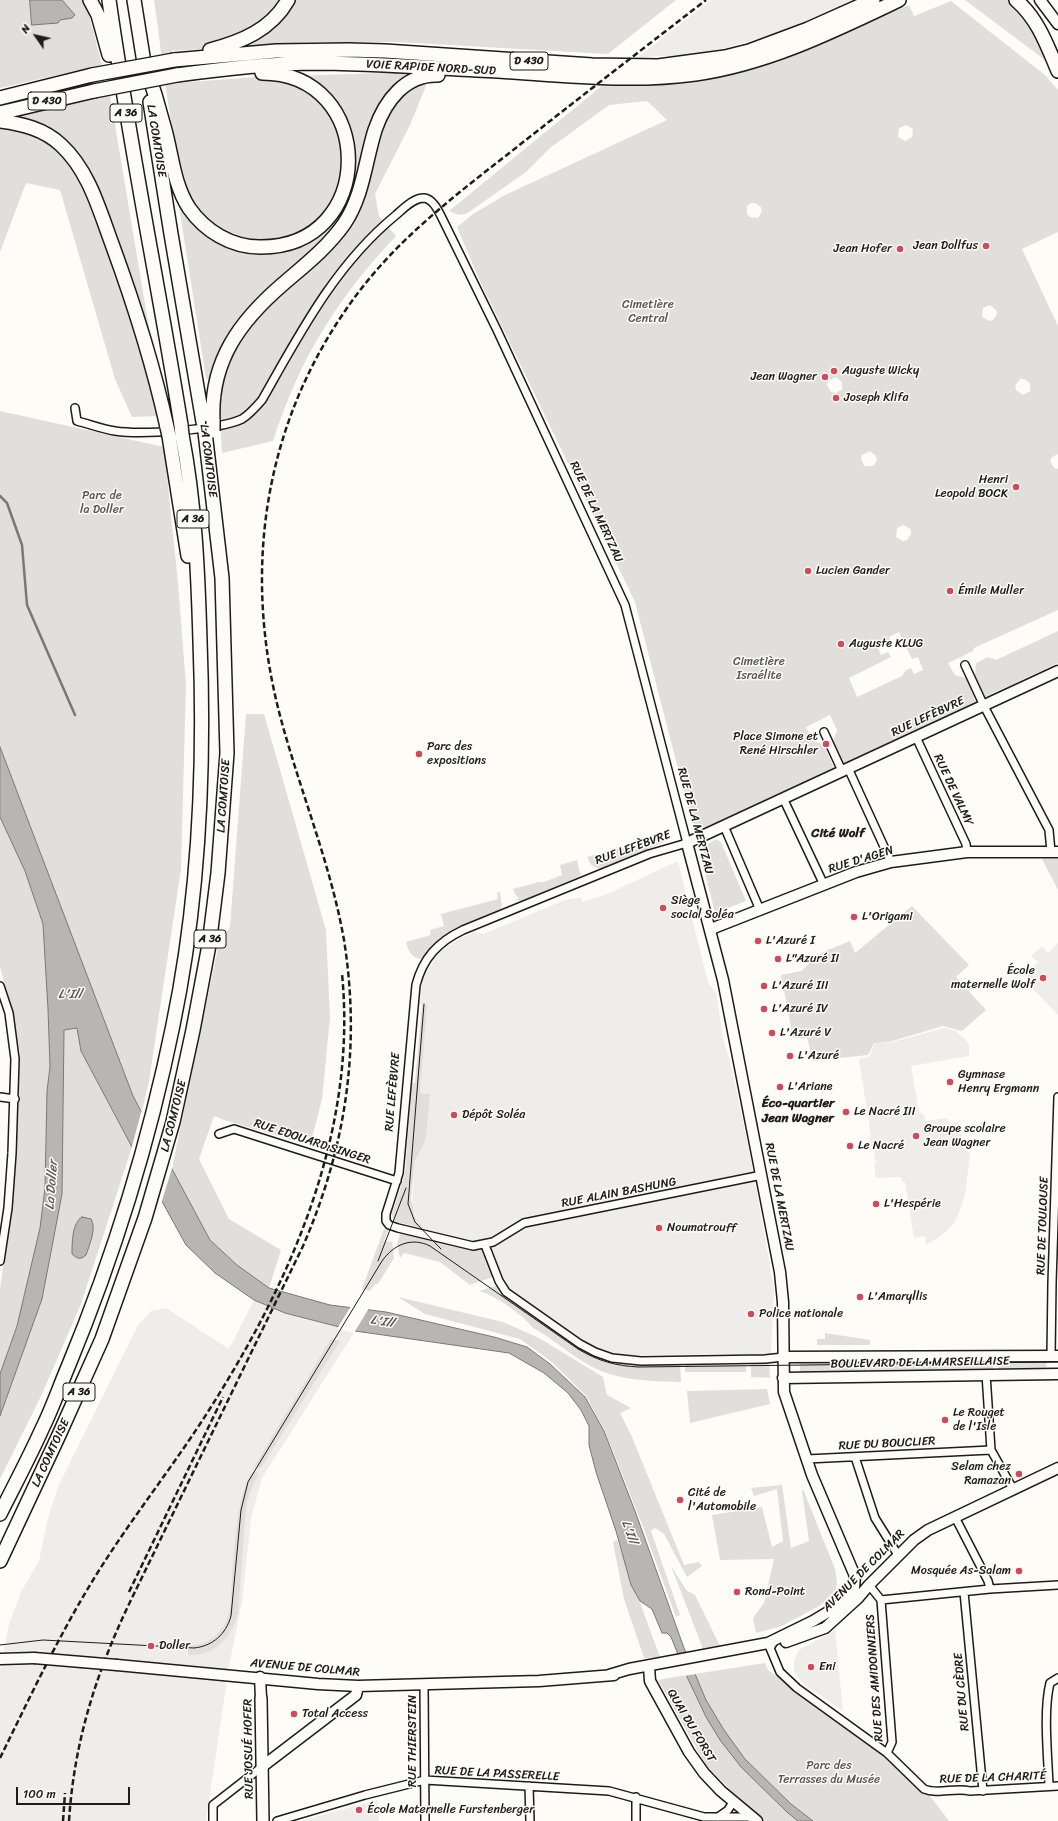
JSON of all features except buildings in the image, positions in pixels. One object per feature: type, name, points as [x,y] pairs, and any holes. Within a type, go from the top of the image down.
[{"type":"highway","points":[[90,0],[98,15],[105,36],[145,225]]},
{"type":"highway","name":"LA COMTOISE","points":[[0,1514],[43,1428],[111,1256],[132,1192],[174,1023],[195,874],[200,809],[202,676],[194,524],[182,430],[145,225],[119,71],[109,0]]},
{"type":"highway","name":"LA COMTOISE","points":[[0,1561],[60,1435],[102,1339],[145,1218],[173,1122],[194,1030],[209,945],[223,815],[227,753],[225,634],[222,578],[208,426],[171,234],[134,0]]},
{"type":"highway","points":[[139,0],[140,34]]},
{"type":"highway","points":[[174,60],[231,44],[252,35],[272,21],[288,0]]},
{"type":"highway","name":"VOIE RAPIDE NORD-SUD","points":[[0,98],[92,75],[174,60],[276,51],[392,51],[600,66],[658,66],[725,57],[749,51],[808,29],[873,0]]},
{"type":"highway","name":"VOIE RAPIDE NORD-SUD","points":[[0,113],[94,91],[176,75],[231,68],[309,63],[386,65],[622,78],[667,77],[701,73],[748,63],[776,54],[821,36],[896,2],[908,0]]},
{"type":"highway","points":[[1016,0],[1029,12],[1038,26],[1058,71]]},
{"type":"highway","points":[[144,61],[156,94],[179,188],[189,207],[202,223],[226,240],[236,244],[256,247],[279,246],[290,243],[302,239],[320,227],[339,202],[349,172],[349,148],[346,135],[339,119],[329,103],[321,95],[304,83],[276,73],[176,75]]},
{"type":"highway","points":[[208,426],[218,374],[231,341],[254,311],[322,250],[345,223],[360,190],[378,120],[391,98],[410,81],[427,75],[461,76],[504,72]]},
{"type":"highway","points":[[0,121],[20,124],[44,133],[61,145],[83,172],[94,195],[141,324],[168,432],[183,519],[190,573],[199,604]]},
{"type":"main road","points":[[1040,0],[1058,24]]},
{"type":"main road","name":"RUE LEFÈBVRE","points":[[687,843],[1058,671]]},
{"type":"main road","name":"RUE DE LA MERTZAU","points":[[687,843],[711,929],[723,980],[780,1272],[783,1302],[784,1392],[807,1459],[855,1576],[852,1591]]},
{"type":"main road","name":"RUE D'AGEN","points":[[711,929],[856,872],[891,862],[967,852],[1054,852]]},
{"type":"main road","points":[[1055,1356],[1055,1374]]},
{"type":"main road","name":"BOULEVARD DE LA MARSEILLAISE","points":[[784,1357],[1055,1356]]},
{"type":"main road","name":"BOULEVARD DE LA MARSEILLAISE","points":[[783,1378],[1055,1374]]},
{"type":"main road","name":"AVENUE DE COLMAR","points":[[0,1659],[34,1658],[116,1664],[311,1683],[358,1686],[539,1681],[608,1675],[722,1655],[772,1644],[825,1628],[858,1598],[898,1555],[914,1540],[928,1530],[1058,1468]]},
{"type":"main road","name":"RUE DE LA MERTZAU","points":[[845,1554],[869,1585]]},
{"type":"main road","points":[[855,1576],[859,1580],[869,1585]]},
{"type":"main road","points":[[852,1591],[863,1584],[869,1585]]},
{"type":"main road","name":"AVENUE DE COLMAR","points":[[772,1644],[838,1606],[852,1591]]},
{"type":"main road","name":"AVENUE DE COLMAR","points":[[652,1667],[703,1661],[722,1655]]},
{"type":"main road","name":"QUAI DU FORST","points":[[652,1667],[650,1681],[689,1752],[704,1773],[721,1791],[755,1819]]},
{"type":"main road","name":"RUE JOSUÉ HOFER","points":[[260,1677],[263,1821]]},
{"type":"main road","points":[[262,1766],[356,1695],[358,1686]]},
{"type":"street","name":"RUE DE LA MERTZAU","points":[[75,408],[77,421],[116,431],[159,432],[221,425],[242,419],[262,400],[320,300],[340,272],[363,246],[409,204],[418,199],[426,199],[432,203],[442,218],[497,330],[625,605],[687,843]]},
{"type":"street","points":[[965,665],[984,706],[1049,830],[1054,852]]},
{"type":"street","points":[[824,732],[845,770],[891,862]]},
{"type":"street","name":"RUE DE VALMY","points":[[916,737],[966,844],[967,852]]},
{"type":"street","points":[[783,798],[824,885]]},
{"type":"street","points":[[724,826],[760,910]]},
{"type":"street","name":"RUE LEFÈBVRE","points":[[485,1245],[467,1245],[398,1228],[388,1224],[385,1216],[397,1181],[416,985],[421,968],[433,950],[446,939],[463,930],[649,854],[687,843]]},
{"type":"street","points":[[0,986],[9,1013],[14,1052],[15,1100],[8,1208],[0,1261]]},
{"type":"street","points":[[0,1097],[15,1100]]},
{"type":"street","name":"RUE DE TOULOUSE","points":[[1055,1356],[1052,1283],[1058,1097]]},
{"type":"street","name":"RUE EDOUARD SINGER","points":[[220,1134],[234,1128],[397,1181]]},
{"type":"street","name":"RUE ALAIN BASHUNG","points":[[485,1245],[499,1239],[524,1223],[762,1176]]},
{"type":"street","points":[[485,1245],[499,1281],[506,1292],[580,1344],[594,1352],[612,1358],[641,1361],[769,1359],[784,1357]]},
{"type":"street","points":[[986,1374],[991,1450],[1013,1489]]},
{"type":"street","name":"RUE DU BOUCLIER","points":[[807,1459],[991,1450]]},
{"type":"street","points":[[855,1457],[875,1518],[898,1555]]},
{"type":"street","points":[[955,1517],[988,1581],[990,1589]]},
{"type":"street","name":"RUE DE LA MERTZAU","points":[[869,1585],[881,1600]]},
{"type":"street","points":[[881,1600],[990,1589],[1058,1585]]},
{"type":"street","name":"RUE DU CÈDRE","points":[[964,1592],[983,1790]]},
{"type":"street","name":"RUE DES AMIDONNIERS","points":[[881,1600],[892,1742],[887,1754]]},
{"type":"street","points":[[772,1644],[780,1672],[797,1688],[887,1754]]},
{"type":"street","points":[[1049,1786],[1047,1740],[1048,1692],[1050,1683],[1058,1678]]},
{"type":"street","name":"RUE THIERSTEIN","points":[[424,1685],[425,1821]]},
{"type":"street","name":"RUE DE LA CHARITÉ","points":[[887,1754],[928,1791],[962,1789],[970,1791],[1058,1786]]},
{"type":"street","points":[[213,1821],[212,1805],[262,1766]]},
{"type":"street","name":"RUE DE LA PASSERELLE","points":[[277,1821],[365,1795],[425,1780],[609,1791],[636,1797],[704,1819],[718,1817],[755,1819]]},
{"type":"street","points":[[529,1786],[530,1821]]},
{"type":"street","points":[[636,1797],[636,1821]]},
{"type":"street","points":[[718,1817],[728,1810],[733,1802]]},
{"type":"shaded area","points":[[711,0],[852,0],[771,35],[725,48],[680,56],[637,58]]},
{"type":"shaded area","points":[[678,861],[708,983],[716,992],[723,1039],[730,1060],[753,1170],[774,1289],[771,1354],[630,1355],[605,1352],[582,1342],[511,1292],[502,1278],[487,1244],[424,1229],[418,1221],[412,1206],[415,1161],[424,1144],[430,1094],[420,1093],[424,1004],[420,1004],[422,984],[425,975],[435,959],[442,950],[459,939],[475,932],[483,934],[565,900],[581,897],[582,902],[605,895]]},
{"type":"shaded area","name":"École maternelle Wolf","points":[[1058,943],[1058,1015],[1029,985],[1032,982],[1025,974],[1038,962],[1031,956],[1042,946],[1048,953]]},
{"type":"shaded area","name":"Groupe scolaire Jean Wagner","points":[[944,1028],[955,1031],[964,1038],[969,1045],[969,1056],[911,1066],[919,1112],[924,1115],[926,1121],[946,1118],[950,1123],[959,1122],[965,1150],[970,1153],[965,1195],[959,1213],[953,1225],[941,1236],[926,1245],[925,1236],[914,1238],[905,1182],[902,1182],[901,1177],[876,1178],[874,1150],[872,1150],[869,1137],[871,1136],[859,1059],[869,1057],[875,1043],[889,1043]]},
{"type":"shaded area","points":[[254,1300],[285,1313],[355,1331],[262,1478],[251,1518],[242,1602],[229,1666],[206,1821],[0,1821],[0,1670],[9,1624],[22,1590],[39,1561],[48,1518],[58,1487],[138,1325],[151,1311],[166,1308],[229,1349]]},
{"type":"shaded area","points":[[835,1630],[843,1711],[801,1682],[794,1672],[794,1660],[799,1650]]},
{"type":"shaded area","name":"École Maternelle Furstenberger","points":[[378,1800],[379,1821],[300,1821]]},
{"type":"green space","points":[[0,0],[99,0],[87,7],[102,65],[0,88]]},
{"type":"green space","points":[[154,0],[676,0],[608,54],[396,42],[312,42],[172,51],[178,83],[255,77],[417,72],[426,86],[410,125],[375,194],[379,216],[396,236],[355,283],[322,331],[295,383],[273,441],[222,453],[220,387],[206,378],[178,200],[191,197],[183,173],[172,124]]},
{"type":"green space","points":[[965,0],[1008,0],[1021,9],[1048,59],[1045,60]]},
{"type":"green space","name":"Cimetière Central","points":[[951,1],[1045,75],[1058,90],[1058,232],[1022,249],[1058,326],[1058,454],[1052,457],[1050,461],[1054,468],[1058,469],[1058,610],[974,648],[973,651],[948,663],[955,675],[966,678],[976,702],[843,764],[833,742],[837,730],[830,715],[806,727],[813,741],[824,745],[834,768],[704,828],[692,823],[635,602],[479,279],[457,227],[473,214],[505,195],[667,120],[647,101],[609,105],[550,148],[526,172],[469,212],[459,214],[449,211],[603,85],[637,84],[817,44],[909,5],[914,16]],"holes":[[[906,125],[913,129],[912,137],[905,141],[898,137],[899,128]],[[751,203],[755,203],[761,207],[762,211],[758,218],[750,217],[747,214],[747,206]],[[990,305],[996,310],[997,314],[993,320],[989,321],[982,317],[983,308]],[[836,377],[842,382],[842,390],[835,393],[831,392],[827,385],[828,381]],[[1020,379],[1024,379],[1030,383],[1030,391],[1023,395],[1016,390],[1015,386]],[[870,451],[876,456],[877,460],[873,466],[864,466],[861,459],[862,455]],[[904,525],[911,530],[911,534],[907,540],[903,541],[896,537],[897,528]],[[899,632],[912,659],[918,657],[923,670],[914,674],[911,668],[906,670],[902,676],[857,697],[849,678],[891,657],[888,652],[881,655],[877,646],[890,640],[889,637]]]},
{"type":"green space","points":[[110,95],[153,352],[159,416],[132,417],[115,379],[60,190],[26,183],[0,252],[0,128],[17,129],[16,118],[44,109]]},
{"type":"green space","name":"Parc de la Doller","points":[[0,411],[164,447],[178,583],[186,685],[181,869],[149,1081],[142,1111],[133,1096],[0,747]]},
{"type":"green space","points":[[1058,631],[1058,663],[985,697],[975,675],[976,663],[988,657],[996,660]]},
{"type":"green space","points":[[246,714],[264,714],[326,930],[330,1018],[322,1099],[311,1142],[292,1140],[214,1116],[199,1159],[229,1219],[281,1250],[269,1288],[237,1265],[210,1240],[172,1168],[219,943],[230,927]]},
{"type":"green space","points":[[0,817],[25,871],[43,924],[50,1067],[47,1091],[45,1188],[40,1228],[17,1326],[0,1374],[0,1290],[10,1210],[20,1052],[0,966]]},
{"type":"green space","points":[[665,838],[667,841],[600,869],[591,865],[587,857],[649,840],[650,845]]},
{"type":"green space","points":[[715,839],[721,842],[746,901],[715,913],[702,861],[705,847]]},
{"type":"green space","points":[[1042,859],[1058,859],[1058,890]]},
{"type":"green space","points":[[577,860],[580,873],[582,873],[578,877],[521,901],[515,900],[519,898],[513,889],[544,882],[562,875],[560,865]]},
{"type":"green space","points":[[500,892],[502,906],[503,905],[499,910],[446,935],[431,947],[422,959],[416,958],[411,954],[406,942],[431,935],[430,930],[444,926],[441,914],[498,899],[497,893]]},
{"type":"green space","points":[[912,906],[969,965],[956,977],[986,1010],[962,1031],[943,1026],[889,1042],[874,1043],[868,1055],[813,1061],[807,1038],[793,1038],[781,975],[801,971],[821,953],[850,941],[855,953]]},
{"type":"green space","points":[[422,1004],[427,1005],[420,1093],[430,1094],[426,1137],[415,1161],[411,1199],[415,1217],[424,1229],[394,1221],[392,1214],[405,1173],[412,1083],[415,1083]]},
{"type":"green space","points":[[77,1028],[81,1051],[132,1147],[81,1304],[42,1394],[0,1479],[0,1416],[42,1299],[62,1194],[64,1030]],"holes":[[[93,1221],[72,1249],[76,1222]]]},
{"type":"green space","points":[[384,1229],[388,1230],[384,1241],[392,1242],[394,1258],[378,1284],[375,1284],[370,1291],[362,1289]]},
{"type":"green space","points":[[400,1233],[466,1249],[479,1248],[484,1253],[493,1277],[470,1285],[440,1262],[404,1253],[400,1258],[397,1244]]},
{"type":"green space","points":[[495,1286],[498,1287],[505,1295],[589,1353],[680,1362],[681,1382],[632,1379],[598,1370],[580,1360],[547,1336],[533,1328],[523,1317],[508,1306],[486,1293],[479,1291]]},
{"type":"green space","points":[[398,1297],[503,1322],[539,1338],[603,1377],[607,1395],[631,1408],[620,1413],[632,1437],[684,1565],[699,1562],[702,1566],[687,1577],[664,1534],[655,1528],[651,1531],[680,1615],[676,1617],[642,1524],[605,1431],[586,1396],[552,1362],[520,1339],[425,1314]]},
{"type":"green space","points":[[825,1333],[870,1340],[870,1345],[817,1345],[817,1339],[825,1339]]},
{"type":"green space","points":[[331,1339],[340,1341],[261,1468],[254,1467]]},
{"type":"green space","points":[[993,1359],[993,1372],[800,1374],[800,1361]]},
{"type":"green space","points":[[998,1359],[1047,1359],[1046,1370],[998,1372]]},
{"type":"green space","points":[[751,1361],[769,1361],[770,1378],[751,1377]]},
{"type":"green space","points":[[685,1365],[746,1365],[746,1372],[685,1372]]},
{"type":"green space","points":[[767,1389],[770,1404],[690,1423],[687,1391]]},
{"type":"green space","points":[[251,1472],[259,1473],[249,1494],[246,1507],[238,1614],[235,1623],[226,1638],[214,1649],[198,1655],[188,1655],[188,1646],[204,1643],[213,1638],[221,1631],[227,1621],[231,1602],[234,1550],[239,1510]]},
{"type":"green space","points":[[782,1485],[791,1548],[809,1541],[802,1491],[803,1489],[835,1569],[837,1581],[836,1589],[821,1605],[782,1626],[756,1633],[753,1618],[764,1603],[774,1559],[720,1560],[712,1515],[762,1507],[772,1547],[783,1541],[777,1489],[754,1496],[751,1488]]},
{"type":"green space","points":[[617,1540],[660,1657],[644,1658],[624,1599],[613,1542]]},
{"type":"green space","points":[[671,1566],[687,1591],[695,1595],[720,1646],[703,1649]]},
{"type":"green space","name":"Parc des Terrasses du Musée","points":[[765,1663],[768,1670],[882,1753],[925,1795],[930,1796],[949,1821],[813,1821],[791,1804],[745,1759],[724,1730],[706,1700],[695,1674]]},
{"type":"green space","points":[[686,1675],[706,1717],[788,1813],[798,1821],[765,1821],[752,1812],[706,1765],[658,1680]]},
{"type":"water","points":[[30,0],[62,0],[75,15],[72,18],[60,20],[58,23],[32,25]]},
{"type":"water","name":"L'Ill","points":[[0,747],[133,1096],[210,1240],[237,1265],[269,1288],[330,1305],[386,1312],[494,1337],[527,1347],[550,1364],[585,1397],[604,1431],[635,1511],[684,1648],[706,1700],[724,1730],[745,1759],[791,1804],[813,1821],[798,1821],[788,1813],[741,1767],[720,1740],[706,1717],[688,1679],[671,1637],[667,1633],[662,1633],[652,1609],[640,1601],[631,1585],[616,1531],[596,1472],[589,1445],[589,1426],[581,1410],[568,1393],[544,1373],[509,1353],[355,1331],[285,1313],[254,1300],[215,1273],[186,1245],[81,1051],[77,1028],[64,1030],[62,1194],[42,1299],[0,1416],[0,1374],[17,1326],[40,1228],[45,1188],[47,1091],[50,1067],[43,924],[25,871],[0,817]]},
{"type":"water","points":[[82,1217],[91,1219],[93,1223],[93,1232],[86,1255],[79,1258],[72,1254],[73,1239],[76,1223]]},
{"type":"pier","points":[[142,1109],[173,1165],[161,1204],[131,1150]]},
{"type":"pier","points":[[351,1306],[369,1308],[354,1333],[337,1329]]},
{"type":"pier","points":[[688,1652],[697,1674],[684,1676],[676,1654]]},
{"type":"waterway","points":[[0,496],[7,503],[22,545],[27,605],[75,715]]},
{"type":"tram line","points":[[424,1004],[408,1204],[415,1222],[441,1249]]},
{"type":"tram line","points":[[378,1261],[406,1188]]},
{"type":"tram line","points":[[0,1645],[43,1640],[194,1648],[207,1645],[218,1638],[226,1628],[231,1616],[241,1510],[248,1482],[382,1261],[392,1250],[398,1246],[410,1242],[423,1243],[430,1246],[578,1349],[600,1360],[623,1365],[639,1367],[1058,1362]]},
{"type":"railway","points":[[69,1821],[76,1763],[82,1736],[97,1682],[107,1655],[130,1602],[303,1246],[318,1209],[330,1171],[346,1096],[350,1058],[351,1019],[349,980],[344,940],[332,885],[282,723],[269,666],[263,609],[263,552],[269,497],[282,442],[301,389],[328,338],[361,289],[397,248],[458,194],[706,0]]},
{"type":"railway","points":[[0,1758],[84,1594],[123,1534],[200,1424],[232,1373],[261,1320],[287,1266],[310,1210],[327,1153],[339,1094],[344,1034],[342,974]]},
{"type":"railway","points":[[129,1592],[223,1397]]},
{"type":"railway","points":[[63,1821],[65,1793]]},
{"type":"place","name":"Jean Dollfus","points":[[986,246]]},
{"type":"place","name":"Jean Hofer","points":[[900,249]]},
{"type":"place","name":"Auguste Wicky","points":[[834,371]]},
{"type":"place","name":"Jean Wagner","points":[[825,377]]},
{"type":"place","name":"Joseph Klifa","points":[[836,398]]},
{"type":"place","name":"Henri Leopold BOCK","points":[[1016,487]]},
{"type":"place","name":"Lucien Gander","points":[[808,571]]},
{"type":"place","name":"Émile Muller","points":[[950,591]]},
{"type":"place","name":"Auguste KLUG","points":[[841,644]]},
{"type":"place","name":"Place Simone et René Hirschler","points":[[826,744]]},
{"type":"place","name":"Parc des expositions","points":[[419,754]]},
{"type":"place","name":"Siège social Soléa","points":[[663,908]]},
{"type":"place","name":"L'Origami","points":[[854,917]]},
{"type":"place","name":"L'Azuré I","points":[[758,941]]},
{"type":"place","name":"L\"Azuré II","points":[[778,959]]},
{"type":"place","name":"École maternelle Wolf","points":[[1043,978]]},
{"type":"place","name":"L'Azuré III","points":[[764,986]]},
{"type":"place","name":"L'Azuré IV","points":[[764,1009]]},
{"type":"place","name":"L'Azuré V","points":[[772,1033]]},
{"type":"place","name":"L'Azuré","points":[[790,1056]]},
{"type":"place","name":"Gymnase Henry Ergmann","points":[[950,1082]]},
{"type":"place","name":"L'Ariane","points":[[780,1087]]},
{"type":"place","name":"Le Nacré III","points":[[846,1112]]},
{"type":"place","name":"Dépôt Soléa","points":[[454,1115]]},
{"type":"place","name":"Groupe scolaire Jean Wagner","points":[[916,1136]]},
{"type":"place","name":"Le Nacré","points":[[850,1146]]},
{"type":"place","name":"L'Hespérie","points":[[876,1204]]},
{"type":"place","name":"Noumatrouff","points":[[659,1228]]},
{"type":"place","name":"L'Amaryllis","points":[[860,1297]]},
{"type":"place","name":"Police nationale","points":[[751,1314]]},
{"type":"place","name":"Le Rouget de l'Isle","points":[[945,1420]]},
{"type":"place","name":"Selam chez Ramazan","points":[[1019,1474]]},
{"type":"place","name":"Cité de l'Automobile","points":[[680,1500]]},
{"type":"place","name":"Mosquée As-Salam","points":[[1019,1571]]},
{"type":"place","name":"Rond-Point","points":[[737,1592]]},
{"type":"place","name":"Doller","points":[[151,1646]]},
{"type":"place","name":"Eni","points":[[811,1667]]},
{"type":"place","name":"Total Access","points":[[294,1714]]},
{"type":"place","name":"École Maternelle Furstenberger","points":[[359,1810]]},
{"type":"district","name":"Cité Wolf","points":[[838,834]]},
{"type":"district","name":"Éco-quartier Jean Wagner","points":[[798,1112]]},
{"type":"park label","name":"Cimetière Israélite","points":[[759,669]]},
{"type":"water label","name":"La Doller","points":[[52,1185]]}]
